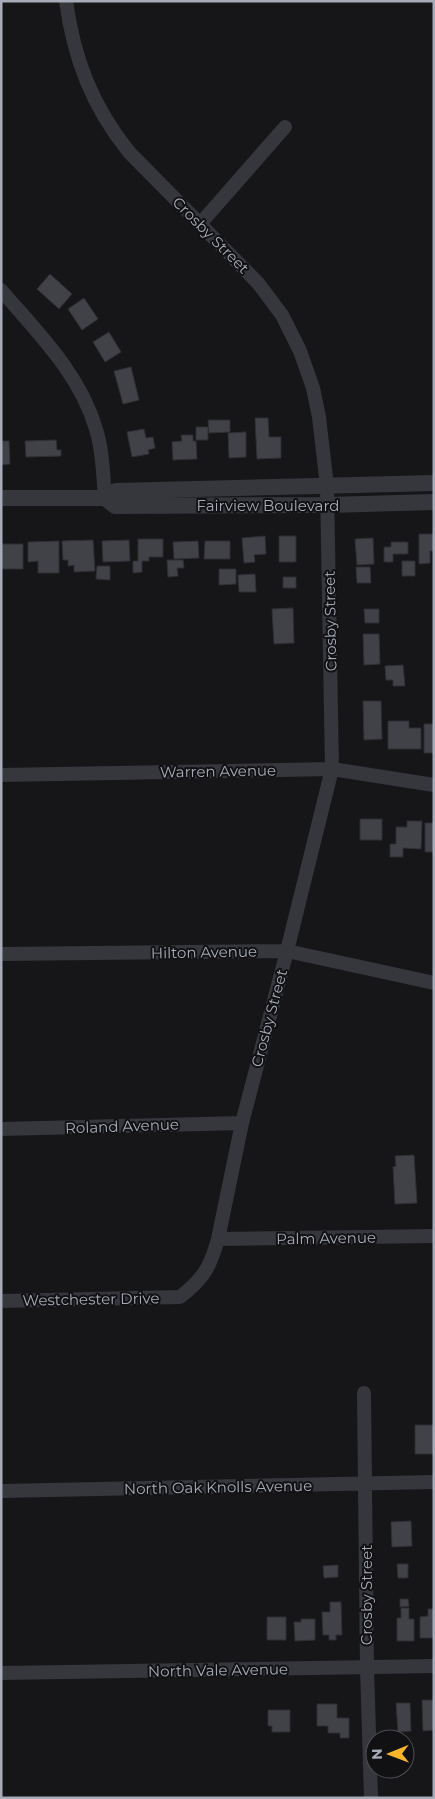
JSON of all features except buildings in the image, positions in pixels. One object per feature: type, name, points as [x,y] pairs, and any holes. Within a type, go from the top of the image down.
[{"type":"street","name":"Crosby Street","points":[[66,1],[68,21],[78,59],[91,93],[113,132],[129,152],[258,283],[282,315],[300,351],[313,388],[319,416],[327,486],[332,769],[242,1123],[213,1258],[198,1283],[180,1297]]},
{"type":"street","points":[[200,224],[284,127]]},
{"type":"street","points":[[1,290],[68,370],[80,391],[97,432],[105,498]]},
{"type":"street","name":"Fairview Boulevard","points":[[1,498],[105,498],[116,491],[434,483]]},
{"type":"street","name":"Fairview Boulevard","points":[[105,498],[115,506],[328,505],[434,502]]},
{"type":"street","name":"Warren Avenue","points":[[1,775],[332,769],[434,785]]},
{"type":"street","name":"Hilton Avenue","points":[[1,954],[287,951],[434,983]]},
{"type":"street","name":"Roland Avenue","points":[[1,1129],[242,1123]]},
{"type":"street","name":"Palm Avenue","points":[[218,1239],[434,1236]]},
{"type":"street","name":"Westchester Drive","points":[[1,1301],[180,1297]]},
{"type":"street","name":"Crosby Street","points":[[364,1393],[367,1668],[371,1798]]},
{"type":"street","name":"North Oak Knolls Avenue","points":[[1,1491],[434,1482]]},
{"type":"street","name":"North Vale Avenue","points":[[1,1673],[434,1666]]}]
